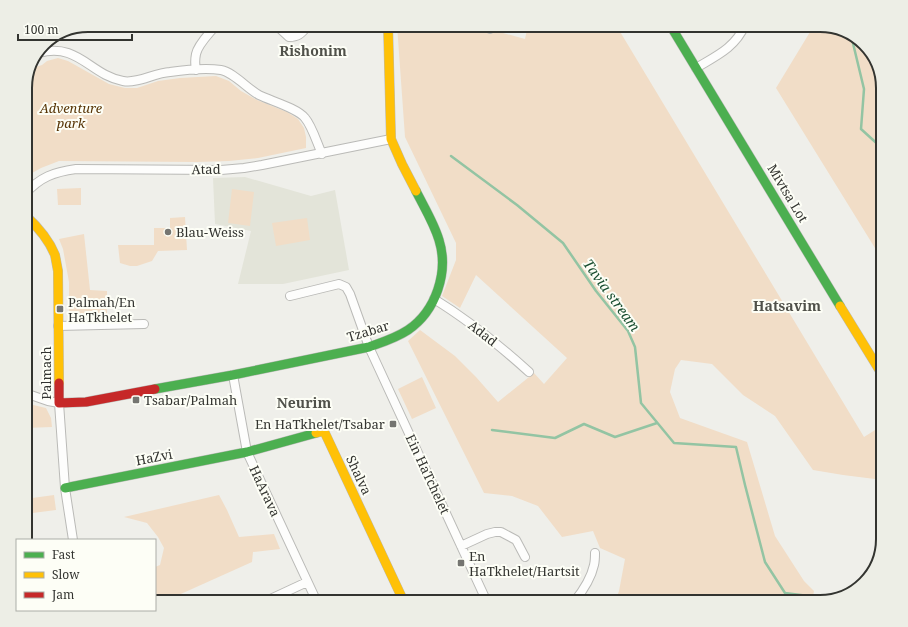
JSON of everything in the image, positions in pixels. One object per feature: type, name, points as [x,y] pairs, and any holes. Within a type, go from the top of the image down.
[{"type":"street","points":[[196,70],[196,53],[211,32]]},
{"type":"street","points":[[284,32],[289,37],[300,35],[303,32]]},
{"type":"street","name":"Tzabar","points":[[59,403],[86,402],[233,375],[369,347],[387,341],[415,326],[434,299],[439,287],[443,260],[437,233],[396,152],[391,139],[388,32]]},
{"type":"street","name":"Mivtsa Lot","points":[[674,32],[876,364]]},
{"type":"street","points":[[696,68],[724,51],[734,43],[742,32]]},
{"type":"street","points":[[47,50],[58,50],[79,57],[107,76],[124,82],[134,82],[156,74],[168,72],[212,69],[223,70],[259,95],[300,113],[308,123],[322,154]]},
{"type":"street","name":"Atad","points":[[32,188],[39,181],[61,171],[76,169],[221,170],[244,168],[322,154],[391,139]]},
{"type":"street","name":"Palmach","points":[[32,221],[51,247],[55,256],[58,271],[59,403],[65,488],[73,539]]},
{"type":"street","name":"Ein HaTchelet","points":[[290,296],[339,284],[346,287],[350,294],[369,347],[484,595]]},
{"type":"street","name":"Adad","points":[[434,299],[474,325],[529,372]]},
{"type":"street","points":[[58,326],[144,324]]},
{"type":"street","name":"HaArava","points":[[233,375],[247,452],[313,595]]},
{"type":"street","points":[[32,395],[59,403]]},
{"type":"street","name":"Shalva","points":[[247,452],[324,431],[401,595]]},
{"type":"street","name":"HaZvi","points":[[65,488],[247,452]]},
{"type":"street","points":[[461,546],[487,534],[501,532],[516,540],[525,557]]},
{"type":"street","points":[[579,595],[584,588],[594,566],[595,552]]},
{"type":"street","points":[[279,595],[307,582]]},
{"type":"shaded area","points":[[245,177],[311,196],[335,190],[349,270],[283,284],[238,284],[251,231],[215,224],[213,178]]},
{"type":"green space","points":[[398,32],[500,32],[525,39],[526,32],[620,32],[864,437],[876,429],[876,479],[813,470],[775,416],[743,395],[712,364],[681,360],[675,369],[670,392],[680,418],[747,442],[775,536],[804,581],[814,591],[813,595],[618,595],[625,559],[600,548],[593,531],[562,537],[538,506],[512,496],[484,493],[408,341],[420,330],[455,356],[498,402],[534,373],[544,384],[567,358],[476,275],[460,308],[442,296],[456,260],[456,243],[405,137]]},
{"type":"green space","points":[[810,32],[827,32],[845,38],[857,46],[867,57],[876,81],[876,250],[776,88]]},
{"type":"green space","name":"Adventure park","points":[[58,58],[68,61],[109,84],[125,88],[137,88],[158,81],[180,78],[216,76],[229,81],[241,91],[257,100],[287,112],[298,119],[304,128],[306,148],[258,158],[229,161],[59,161],[32,173],[32,85],[37,67],[47,61]]},
{"type":"green space","points":[[81,188],[81,205],[58,205],[57,189]]},
{"type":"green space","points":[[232,189],[254,192],[250,226],[228,223]]},
{"type":"green space","points":[[185,217],[187,250],[158,251],[152,261],[137,266],[130,266],[120,263],[118,245],[154,245],[154,228],[170,228],[170,218]]},
{"type":"green space","points":[[307,218],[310,240],[276,246],[272,223]]},
{"type":"green space","points":[[84,234],[90,290],[107,291],[107,316],[69,317],[69,282],[63,249],[59,239]]},
{"type":"green space","points":[[422,377],[436,408],[412,419],[398,389]]},
{"type":"green space","points":[[32,405],[46,408],[51,418],[52,427],[32,428]]},
{"type":"green space","points":[[54,495],[56,510],[32,513],[32,498]]},
{"type":"green space","points":[[219,495],[239,537],[274,534],[280,549],[253,552],[252,562],[179,595],[156,595],[156,567],[160,565],[164,548],[158,537],[147,523],[124,517]]},
{"type":"waterway","points":[[853,43],[864,89],[861,129],[876,143]]},
{"type":"waterway","name":"Tavia stream","points":[[451,156],[517,205],[563,243],[596,291],[628,331],[635,347],[641,403],[674,443],[736,447],[765,562],[785,593],[801,595]]},
{"type":"waterway","points":[[492,430],[555,438],[584,424],[615,437],[657,423]]},
{"type":"traffic: fast","points":[[674,32],[840,306]]},
{"type":"traffic: fast","points":[[155,389],[233,375],[369,347],[394,338],[408,330],[418,322],[433,302],[441,278],[442,265],[442,252],[437,234],[432,221],[416,191]]},
{"type":"traffic: fast","points":[[65,488],[247,452],[316,433]]},
{"type":"traffic: slow","points":[[388,32],[391,139],[416,191]]},
{"type":"traffic: slow","points":[[32,222],[49,244],[55,255],[58,271],[59,383]]},
{"type":"traffic: slow","points":[[840,306],[876,365]]},
{"type":"traffic: slow","points":[[316,433],[324,431],[401,595]]},
{"type":"traffic: jam","points":[[59,383],[59,403],[86,402],[155,389]]},
{"type":"place","name":"Blau-Weiss","points":[[168,232]]},
{"type":"place","name":"Palmah/En HaTkhelet","points":[[60,309]]},
{"type":"place","name":"Tsabar/Palmah","points":[[136,400]]},
{"type":"place","name":"En HaTkhelet/Tsabar","points":[[393,424]]},
{"type":"place","name":"En HaTkhelet/Hartsit","points":[[461,563]]},
{"type":"district","name":"Rishonim","points":[[313,50]]},
{"type":"district","name":"Hatsavim","points":[[787,305]]},
{"type":"district","name":"Neurim","points":[[304,402]]}]
